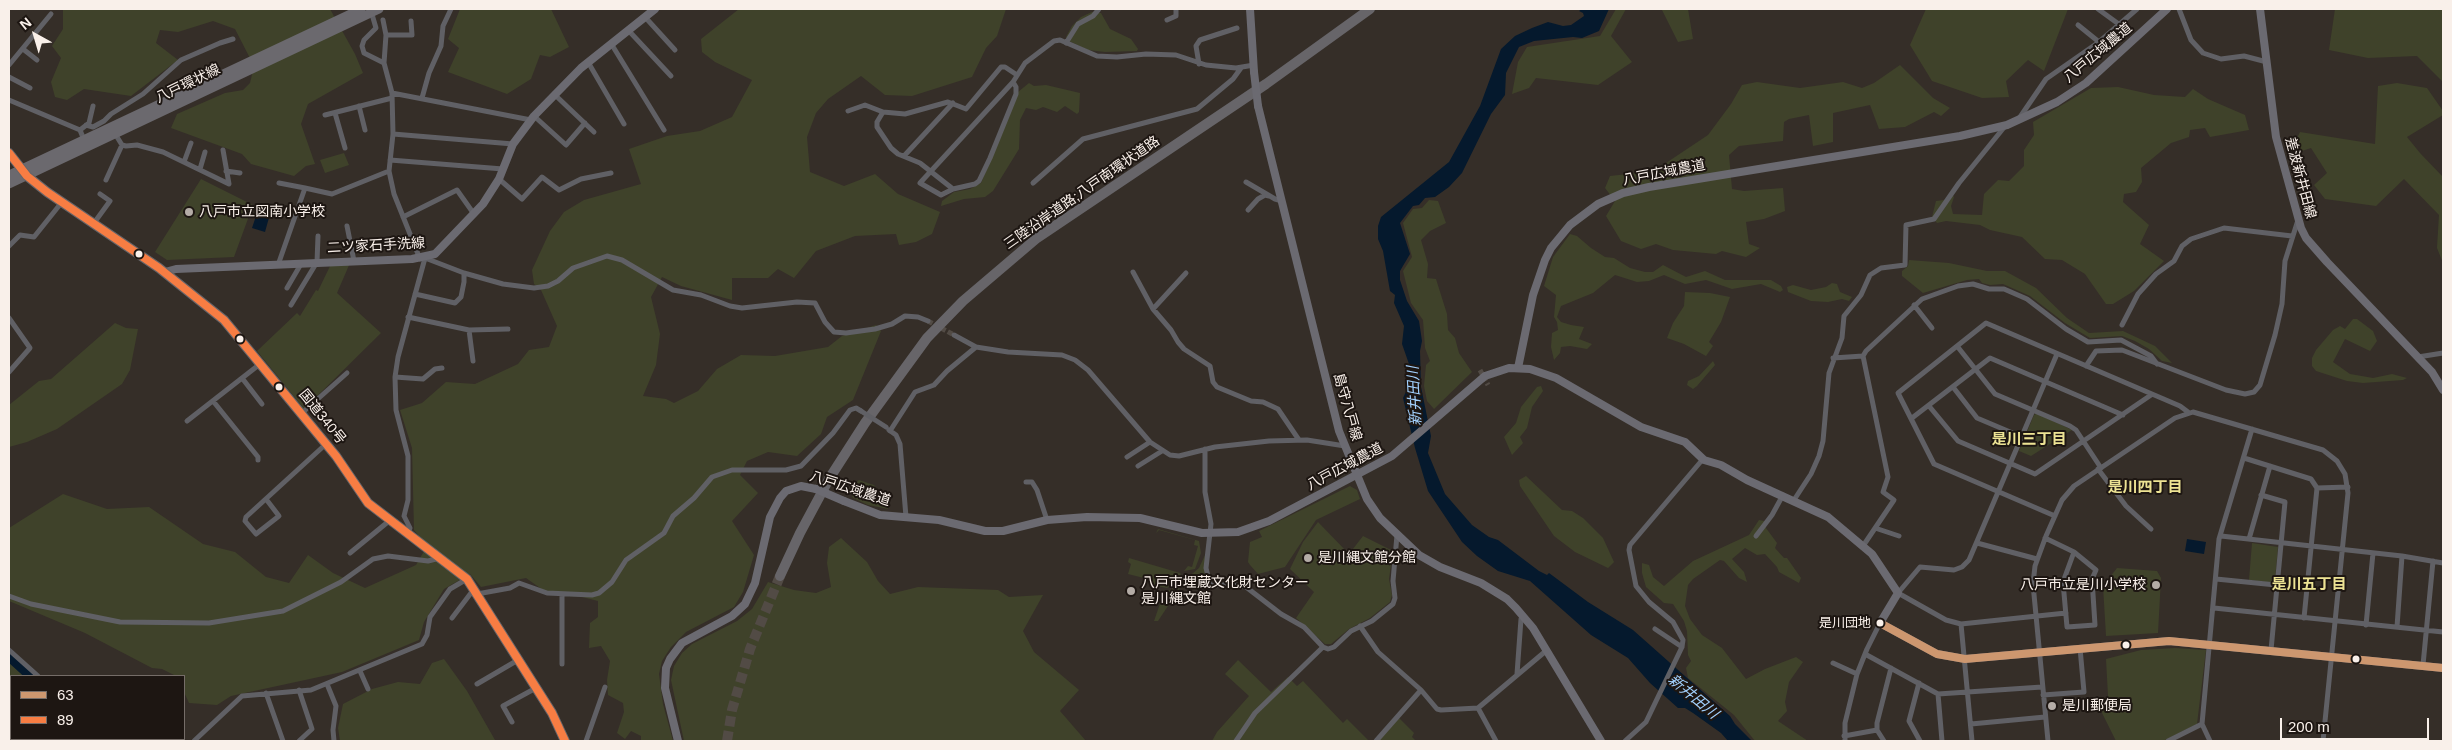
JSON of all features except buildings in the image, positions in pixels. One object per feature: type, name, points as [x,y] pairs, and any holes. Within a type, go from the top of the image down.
[{"type":"highway","name":"三陸沿岸道路;八戸南環状道路","points":[[780,576],[800,533],[829,479],[865,422],[927,338],[952,312],[1037,238],[1266,84],[1370,9]]},
{"type":"highway","name":"国道340号","points":[[9,153],[25,173],[62,202],[165,272],[217,313],[326,444],[368,503],[467,579],[552,713],[565,741]]},
{"type":"main road","name":"八戸環状線","points":[[353,16],[361,9]]},
{"type":"main road","name":"八戸環状線","points":[[9,175],[25,173],[353,16],[373,10]]},
{"type":"main road","name":"八戸環状線","points":[[9,184],[84,140],[113,131]]},
{"type":"street","points":[[422,98],[429,73],[441,46],[443,26],[451,9]]},
{"type":"street","name":"二ツ家石手洗線","points":[[165,272],[176,269],[278,266],[317,262],[422,258],[435,254],[474,214],[499,179],[513,144],[532,118],[588,62],[612,45],[655,9]]},
{"type":"street","points":[[1066,43],[1078,24],[1094,16],[1099,9]]},
{"type":"street","points":[[1167,20],[1176,16],[1176,9]]},
{"type":"street","name":"島守八戸線","points":[[1250,9],[1258,106],[1339,431],[1372,508],[1397,535],[1430,562],[1495,591],[1524,616],[1547,650],[1601,741]]},
{"type":"street","points":[[2098,9],[2120,25]]},
{"type":"street","points":[[2018,120],[2046,79],[2099,42],[2136,9]]},
{"type":"street","name":"八戸広域農道","points":[[678,741],[664,688],[666,668],[682,643],[732,616],[745,604],[755,583],[770,516],[786,491],[801,486],[816,489],[880,514],[939,520],[985,532],[1003,531],[1047,520],[1087,517],[1140,518],[1190,531],[1211,533],[1230,533],[1258,526],[1358,475],[1402,448],[1485,376],[1502,370],[1518,368],[1533,295],[1545,260],[1551,248],[1570,225],[1598,204],[1623,193],[1649,187],[1951,138],[2018,120],[2057,102],[2086,83],[2167,9]]},
{"type":"street","points":[[2179,9],[2191,40],[2203,54],[2221,59],[2244,56],[2267,62]]},
{"type":"street","points":[[373,10],[376,28],[364,40],[362,46],[368,56],[384,63]]},
{"type":"street","name":"差波新井田線","points":[[2262,10],[2276,137],[2298,220],[2306,238],[2418,357],[2443,390]]},
{"type":"street","points":[[9,65],[52,14]]},
{"type":"street","points":[[645,17],[675,50]]},
{"type":"street","points":[[383,20],[386,35],[384,63],[392,96],[393,134],[389,171],[394,194],[422,258],[396,377],[396,410],[408,456],[408,500],[404,516],[410,528],[408,533]]},
{"type":"street","points":[[386,35],[412,34],[411,20]]},
{"type":"street","points":[[2078,25],[2099,42]]},
{"type":"street","points":[[1199,64],[1196,46],[1200,40],[1237,28]]},
{"type":"street","points":[[629,31],[671,76]]},
{"type":"street","points":[[86,125],[93,126],[104,121],[111,114],[143,94],[181,60],[233,39]]},
{"type":"street","points":[[1013,82],[1016,86],[1016,94],[983,175],[975,184],[953,189],[942,195],[920,184],[920,181],[1013,82],[1025,63],[1054,41],[1066,43],[1097,56],[1176,55],[1199,64],[1254,69]]},
{"type":"street","points":[[612,45],[664,130]]},
{"type":"street","points":[[23,49],[38,60]]},
{"type":"street","points":[[588,62],[624,124]]},
{"type":"street","points":[[848,111],[865,105],[884,112],[905,114],[942,103],[953,103],[966,109],[1001,67],[1005,67],[1017,75]]},
{"type":"street","points":[[1033,183],[1083,139],[1197,108],[1233,79],[1241,68]]},
{"type":"street","points":[[9,77],[30,88]]},
{"type":"street","points":[[554,94],[594,132]]},
{"type":"street","points":[[325,115],[392,96],[422,98],[532,118],[566,145],[585,123]]},
{"type":"street","points":[[9,100],[80,130],[84,140]]},
{"type":"street","points":[[904,156],[953,103]]},
{"type":"street","points":[[80,130],[90,121],[92,106]]},
{"type":"street","points":[[359,106],[365,130]]},
{"type":"street","points":[[884,112],[877,122],[879,131],[891,148],[930,171],[953,189]]},
{"type":"street","points":[[335,113],[345,148]]},
{"type":"street","points":[[1794,500],[1812,474],[1819,456],[1823,441],[1829,373],[1842,338],[1844,316],[1861,295],[1870,275],[1881,268],[1905,266],[1906,225],[1934,219],[1958,182],[2006,124]]},
{"type":"street","points":[[113,131],[122,145]]},
{"type":"street","points":[[393,134],[513,144]]},
{"type":"street","points":[[184,162],[191,143]]},
{"type":"street","points":[[122,145],[137,144],[184,162],[229,184],[223,150]]},
{"type":"street","points":[[106,180],[122,145]]},
{"type":"street","points":[[200,169],[205,152]]},
{"type":"street","points":[[390,160],[503,169]]},
{"type":"street","points":[[226,171],[240,173]]},
{"type":"street","points":[[280,183],[332,194],[389,171]]},
{"type":"street","points":[[499,179],[522,199],[542,177],[559,190],[581,179],[611,173]]},
{"type":"street","points":[[1246,182],[1269,196],[1282,201]]},
{"type":"street","points":[[278,266],[305,188]]},
{"type":"street","points":[[403,217],[457,190],[474,214]]},
{"type":"street","points":[[94,223],[110,201],[100,194]]},
{"type":"street","points":[[1248,210],[1258,198],[1265,195],[1269,196]]},
{"type":"street","points":[[9,246],[20,235],[34,238],[62,202]]},
{"type":"street","points":[[2086,366],[2094,352],[2112,349],[2127,352],[2226,390],[2250,394],[2257,390],[2266,365],[2282,304],[2285,262],[2298,220]]},
{"type":"street","points":[[348,226],[354,261]]},
{"type":"street","points":[[2122,325],[2138,294],[2156,274],[2174,261],[2182,246],[2191,239],[2224,228],[2292,236]]},
{"type":"street","points":[[291,305],[317,262],[318,236]]},
{"type":"street","points":[[422,258],[503,284],[534,288],[548,286],[558,281],[573,268],[607,256],[622,260],[673,290],[701,296],[730,306],[742,308],[797,302],[814,303],[825,322],[834,332],[846,333],[875,329],[892,324],[905,316],[918,317],[928,321]]},
{"type":"street","points":[[287,288],[301,264]]},
{"type":"street","points":[[1133,272],[1153,309],[1172,330],[1184,349],[1210,366],[1213,382],[1216,387],[1278,409],[1299,440]]},
{"type":"street","points":[[415,294],[455,303],[461,297],[464,273]]},
{"type":"street","points":[[1153,309],[1186,273]]},
{"type":"street","points":[[1863,546],[1894,500],[1883,492],[1888,477],[1863,356],[1922,298],[1958,286],[1973,284],[1989,289],[2004,290],[2027,299],[2066,329],[2088,342],[2121,340],[2151,356],[2157,364]]},
{"type":"street","points":[[1914,305],[1932,328]]},
{"type":"street","points":[[408,317],[469,330],[508,329]]},
{"type":"street","points":[[9,318],[30,348],[9,372]]},
{"type":"street","points":[[2055,516],[1934,464],[1898,393],[1986,323],[2180,406],[2188,412]]},
{"type":"street","points":[[469,330],[472,361]]},
{"type":"street","points":[[954,335],[976,347],[1008,352],[1062,355],[1075,360],[1088,370],[1150,442],[1162,451],[1179,456],[1205,449],[1246,442],[1299,440],[1345,446]]},
{"type":"street","points":[[1957,346],[1995,394],[2070,426],[2084,441],[2100,469],[2126,506],[2151,529]]},
{"type":"street","points":[[888,429],[915,392],[934,385],[976,347]]},
{"type":"street","points":[[2418,357],[2443,353]]},
{"type":"street","points":[[1877,730],[1845,739],[1845,723],[1857,674],[1865,654],[1880,623],[1898,593],[1920,567],[1954,570],[1962,567],[1969,560],[2057,354]]},
{"type":"street","points":[[1833,358],[1863,356]]},
{"type":"street","points":[[1912,418],[1990,358],[2123,415]]},
{"type":"street","points":[[187,421],[261,364]]},
{"type":"street","points":[[396,377],[423,379],[434,369],[442,368]]},
{"type":"street","points":[[1518,368],[1547,374],[1641,427],[1685,442],[1703,459],[1721,465],[1828,517],[1863,546],[1881,566],[1898,593],[1946,620],[1961,624],[2066,613]]},
{"type":"street","points":[[302,414],[347,373]]},
{"type":"street","points":[[242,378],[262,404]]},
{"type":"street","points":[[1952,387],[1978,418],[2022,437]]},
{"type":"street","points":[[1929,406],[1958,441],[2035,474],[2151,395]]},
{"type":"street","points":[[213,401],[258,457],[258,460]]},
{"type":"street","points":[[452,618],[476,591],[510,588],[519,582],[548,593],[562,595],[592,595],[604,590],[626,560],[659,538],[673,516],[694,498],[712,477],[732,470],[786,470],[801,466],[834,433],[850,410],[856,408],[896,435],[900,444],[906,517]]},
{"type":"street","points":[[2048,741],[2033,575],[2045,538],[2069,490],[2175,418],[2188,412],[2200,413],[2328,452],[2342,467],[2348,487],[2323,741]]},
{"type":"street","points":[[2210,741],[2202,724],[2219,539],[2252,429]]},
{"type":"street","points":[[1127,457],[1150,442]]},
{"type":"street","points":[[266,499],[280,516],[256,534],[245,518],[326,444]]},
{"type":"street","points":[[1205,449],[1205,492],[1211,533],[1206,568],[1211,585],[1231,584],[1246,587],[1282,614],[1304,626],[1323,647],[1328,649],[1334,647],[1350,631],[1393,604],[1395,598],[1393,581],[1397,535]]},
{"type":"street","points":[[1138,466],[1162,451]]},
{"type":"street","points":[[2244,458],[2311,479],[2317,488],[2304,618]]},
{"type":"street","points":[[1625,741],[1646,722],[1678,657],[1683,640],[1678,629],[1649,602],[1636,586],[1629,550],[1633,540],[1703,459]]},
{"type":"street","points":[[2250,540],[2270,466]]},
{"type":"street","points":[[1026,482],[1032,482],[1037,490],[1047,520]]},
{"type":"street","points":[[2317,488],[2348,487]]},
{"type":"street","points":[[1756,536],[1772,515],[1783,495]]},
{"type":"street","points":[[2261,495],[2285,502],[2271,650]]},
{"type":"street","points":[[350,553],[389,521]]},
{"type":"street","points":[[1875,528],[1899,536]]},
{"type":"street","points":[[2221,536],[2373,552],[2443,563]]},
{"type":"street","points":[[2045,538],[2074,552],[2096,570],[2092,579],[2095,624],[2067,628],[2063,582],[2074,552]]},
{"type":"street","points":[[1977,543],[2037,559]]},
{"type":"street","points":[[2366,625],[2373,552]]},
{"type":"street","points":[[9,596],[31,604],[120,622],[209,622],[284,611],[341,582],[373,559],[388,556],[428,561],[440,558]]},
{"type":"street","points":[[2397,627],[2402,556]]},
{"type":"street","points":[[2423,666],[2432,561]]},
{"type":"street","points":[[194,741],[242,696],[311,690],[422,644],[428,635],[430,617],[450,589],[467,579]]},
{"type":"street","points":[[2216,579],[2276,585]]},
{"type":"street","points":[[562,595],[562,664]]},
{"type":"street","points":[[2214,608],[2443,632]]},
{"type":"street","points":[[1517,675],[1521,619],[1524,616]]},
{"type":"street","points":[[1880,623],[1937,654],[1964,659],[2169,641],[2443,668]]},
{"type":"street","points":[[1961,624],[1972,741]]},
{"type":"street","points":[[1360,626],[1378,652],[1421,690],[1437,709],[1478,708],[1547,650]]},
{"type":"street","points":[[1655,629],[1682,647]]},
{"type":"street","points":[[1236,741],[1255,713],[1323,647]]},
{"type":"street","points":[[2043,695],[2084,692],[2080,648]]},
{"type":"street","points":[[9,650],[37,675]]},
{"type":"street","points":[[1865,654],[1938,694],[1968,694],[2042,687]]},
{"type":"street","points":[[477,684],[519,660]]},
{"type":"street","points":[[1833,663],[1857,674]]},
{"type":"street","points":[[1884,741],[1877,730],[1877,723],[1891,668]]},
{"type":"street","points":[[360,671],[368,689]]},
{"type":"street","points":[[1918,683],[1909,721],[1920,741]]},
{"type":"street","points":[[328,684],[336,706],[334,741]]},
{"type":"street","points":[[586,741],[605,687]]},
{"type":"street","points":[[512,722],[503,706],[536,688]]},
{"type":"street","points":[[298,690],[312,729],[299,741]]},
{"type":"street","points":[[1376,741],[1421,690]]},
{"type":"street","points":[[266,693],[283,741]]},
{"type":"street","points":[[1938,694],[1941,740]]},
{"type":"street","points":[[1478,708],[1496,741]]},
{"type":"street","points":[[1971,724],[2046,717]]},
{"type":"street","points":[[2168,741],[2202,724]]},
{"type":"green space","points":[[63,9],[330,9],[355,54],[363,73],[308,104],[301,124],[315,164],[306,166],[294,176],[251,164],[242,154],[171,128],[177,114],[225,93],[243,90],[250,83],[254,66],[235,29],[213,21],[178,32],[160,30],[156,43],[178,60],[131,96],[84,89],[67,100],[55,97],[51,82],[61,58],[52,46],[63,29]]},
{"type":"green space","points":[[460,9],[551,9],[569,47],[550,57],[540,55],[531,79],[507,94],[448,72],[459,48],[448,39]]},
{"type":"green space","points":[[739,9],[1006,9],[997,36],[986,48],[972,77],[912,96],[885,95],[861,76],[828,99],[816,113],[807,137],[810,172],[844,186],[875,174],[898,194],[940,212],[932,234],[916,242],[899,245],[896,234],[855,236],[816,251],[794,278],[778,269],[768,278],[732,278],[732,300],[681,286],[662,277],[651,297],[660,334],[656,365],[643,396],[666,399],[674,403],[698,391],[717,369],[741,355],[775,356],[828,347],[842,336],[876,325],[881,331],[853,400],[827,417],[821,434],[797,456],[768,452],[747,461],[740,475],[758,493],[732,521],[754,555],[743,592],[734,607],[686,632],[671,647],[662,661],[659,674],[663,704],[673,741],[641,741],[641,736],[631,731],[625,739],[617,733],[624,712],[623,703],[608,695],[607,680],[610,661],[601,646],[589,648],[590,623],[598,617],[598,601],[582,597],[550,595],[526,578],[481,587],[470,574],[444,589],[424,622],[419,640],[342,672],[231,696],[217,705],[189,703],[185,694],[185,675],[174,675],[162,669],[152,668],[85,633],[9,601],[9,528],[63,494],[107,509],[149,507],[203,544],[235,552],[266,577],[289,583],[308,555],[333,573],[365,588],[416,565],[427,546],[414,530],[412,448],[400,410],[422,403],[446,382],[475,384],[518,364],[529,350],[549,347],[557,326],[541,290],[534,284],[532,270],[550,231],[564,212],[584,200],[641,184],[629,149],[667,136],[700,131],[732,117],[752,80],[715,62],[702,52],[701,39]]},
{"type":"green space","points":[[1616,9],[1626,9],[1611,36],[1632,62],[1598,85],[1536,78],[1529,88],[1512,94],[1518,62],[1527,47],[1600,36]]},
{"type":"green space","points":[[1653,9],[1688,9],[1693,39],[1678,42],[1662,10]]},
{"type":"green space","points":[[1926,9],[2068,9],[2044,71],[2028,60],[2006,81],[2009,97],[1982,98],[1932,81],[1910,45]]},
{"type":"green space","points":[[2335,9],[2443,9],[2443,82],[2417,56],[2368,58],[2329,50]]},
{"type":"green space","points":[[1092,12],[1101,13],[1110,29],[1131,39],[1138,49],[1137,51],[1105,52],[1088,50],[1069,41],[1066,37],[1072,26],[1081,17]]},
{"type":"green space","points":[[1900,65],[1933,98],[1950,108],[1941,116],[1934,112],[1905,127],[1879,129],[1870,105],[1833,113],[1833,142],[1813,146],[1809,115],[1789,119],[1784,122],[1783,141],[1739,146],[1729,155],[1732,189],[1744,191],[1783,188],[1785,211],[1764,219],[1746,222],[1749,244],[1760,248],[1746,257],[1722,251],[1716,254],[1673,250],[1656,244],[1641,249],[1621,241],[1606,216],[1615,201],[1605,188],[1610,176],[1654,171],[1708,135],[1731,104],[1742,85],[1757,82],[1800,88],[1843,82],[1862,88],[1874,83]]},
{"type":"green space","points":[[1029,83],[1034,86],[1046,85],[1080,93],[1079,112],[1077,114],[1065,106],[1057,112],[1043,107],[1036,110],[1026,108],[1020,120],[1019,149],[993,191],[985,197],[964,199],[941,206],[942,201],[954,192],[970,189],[981,183],[1018,92]]},
{"type":"green space","points":[[2397,83],[2427,88],[2443,111],[2443,115],[2407,137],[2443,177],[2443,263],[2437,248],[2439,215],[2404,179],[2376,206],[2325,199],[2314,185],[2327,173],[2311,148],[2299,152],[2294,144],[2300,132],[2375,144],[2378,86]]},
{"type":"green space","points":[[2118,87],[2154,95],[2185,97],[2193,89],[2208,99],[2245,115],[2249,130],[2210,137],[2205,128],[2190,130],[2189,137],[2171,143],[2141,168],[2142,182],[2136,192],[2124,194],[2123,202],[2149,225],[2140,244],[2164,261],[2134,291],[2113,304],[2106,304],[2085,274],[2062,260],[2045,259],[2022,237],[1990,230],[1980,225],[1946,221],[1937,223],[1932,217],[1936,201],[1944,200],[1952,194],[1954,197],[1951,206],[1953,214],[1982,215],[1984,194],[1998,180],[2009,181],[2024,166],[2024,150],[2034,135],[2033,122],[2091,88]]},
{"type":"green space","points":[[344,153],[349,165],[325,173],[320,160]]},
{"type":"green space","points":[[201,179],[253,205],[234,257],[167,260],[155,252]]},
{"type":"green space","points":[[1429,200],[1438,201],[1446,223],[1430,231],[1421,240],[1428,264],[1427,278],[1436,279],[1447,314],[1448,330],[1455,338],[1459,353],[1472,372],[1434,409],[1427,401],[1424,386],[1426,365],[1430,361],[1425,348],[1423,320],[1411,303],[1403,271],[1412,257],[1403,223],[1413,209],[1422,208]]},
{"type":"green space","points":[[1570,234],[1577,236],[1605,257],[1614,258],[1630,268],[1645,272],[1653,272],[1663,265],[1686,277],[1705,271],[1725,280],[1771,280],[1781,286],[1783,290],[1780,292],[1761,284],[1732,289],[1706,280],[1685,284],[1664,275],[1649,281],[1637,282],[1615,275],[1593,293],[1561,306],[1557,317],[1561,322],[1584,327],[1579,339],[1592,344],[1587,349],[1570,346],[1561,347],[1560,353],[1554,360],[1551,347],[1552,333],[1558,330],[1554,317],[1556,295],[1544,286],[1553,257]]},
{"type":"green space","points":[[1909,260],[1949,263],[1987,271],[2005,271],[2036,288],[2067,318],[2089,333],[2123,331],[2155,346],[2172,363],[2162,361],[2149,349],[2122,336],[2090,338],[2065,323],[2030,296],[2003,284],[1990,285],[1982,283],[1979,279],[1967,280],[1923,293],[1902,276],[1902,271],[1908,266]]},
{"type":"green space","points":[[350,263],[337,293],[381,333],[304,409],[257,351],[297,313],[300,316],[316,290],[318,291],[331,264]]},
{"type":"green space","points":[[1832,283],[1837,284],[1840,292],[1852,297],[1849,301],[1842,299],[1828,302],[1811,301],[1788,292],[1787,287],[1793,285],[1811,290],[1826,287]]},
{"type":"green space","points":[[1685,292],[1710,293],[1730,297],[1721,322],[1709,342],[1713,346],[1706,356],[1684,344],[1667,338],[1673,323],[1684,306]]},
{"type":"green space","points":[[2353,319],[2357,319],[2373,331],[2377,341],[2370,351],[2345,339],[2333,362],[2350,374],[2373,378],[2392,374],[2407,378],[2403,380],[2363,383],[2347,381],[2316,371],[2312,366],[2312,358],[2316,350],[2333,330],[2340,326],[2345,329]]},
{"type":"green space","points":[[115,323],[126,328],[138,329],[130,370],[122,384],[57,429],[27,442],[9,447],[9,405],[39,381],[51,379]]},
{"type":"green space","points":[[1713,361],[1715,365],[1697,386],[1693,389],[1687,385],[1688,381],[1699,376]]},
{"type":"green space","points":[[1541,386],[1543,391],[1532,407],[1527,428],[1520,437],[1523,443],[1512,455],[1504,437],[1516,423],[1521,407],[1537,387]]},
{"type":"green space","points":[[2037,413],[2072,430],[2031,456],[2019,451],[2034,415]]},
{"type":"green space","points":[[1526,476],[1562,510],[1572,511],[1583,518],[1603,538],[1614,562],[1608,568],[1575,552],[1554,536],[1520,486],[1519,480]]},
{"type":"green space","points":[[859,480],[874,485],[886,500],[888,509],[868,505],[853,498],[849,489]]},
{"type":"green space","points":[[1350,486],[1357,490],[1360,499],[1316,520],[1285,567],[1258,574],[1250,565],[1248,562],[1250,542],[1262,537],[1259,531]]},
{"type":"green space","points":[[1759,520],[1764,521],[1766,528],[1777,543],[1775,548],[1784,558],[1787,558],[1801,578],[1799,583],[1779,572],[1765,554],[1757,555],[1745,548],[1732,559],[1744,572],[1747,582],[1739,578],[1724,561],[1720,560],[1693,579],[1688,585],[1685,606],[1690,619],[1702,635],[1722,648],[1746,679],[1765,669],[1796,657],[1803,662],[1789,682],[1785,702],[1787,711],[1778,721],[1808,741],[1755,741],[1734,715],[1688,678],[1686,668],[1691,661],[1688,655],[1687,631],[1684,621],[1673,604],[1664,603],[1646,587],[1642,573],[1642,563],[1649,565],[1653,577],[1664,586],[1693,561],[1749,535]]},
{"type":"green space","points":[[1318,522],[1349,554],[1363,536],[1393,551],[1389,579],[1392,595],[1390,602],[1370,618],[1349,629],[1331,644],[1325,644],[1296,618],[1314,592],[1290,569],[1303,542]]},
{"type":"green space","points":[[1158,529],[1199,541],[1201,553],[1195,569],[1184,571],[1188,566],[1192,567],[1198,546],[1194,545],[1195,540],[1159,530],[1156,533]]},
{"type":"green space","points":[[841,538],[867,562],[878,581],[890,594],[918,587],[998,590],[1009,597],[1043,595],[1023,631],[1034,652],[1079,690],[1060,711],[1086,741],[684,741],[671,680],[674,666],[682,653],[692,644],[737,621],[752,609],[768,582],[794,590],[816,593],[831,587],[827,563],[829,547]]},
{"type":"green space","points":[[2252,543],[2278,547],[2275,580],[2273,583],[2249,580]]},
{"type":"green space","points":[[1205,555],[1205,578],[1192,574],[1199,568]]},
{"type":"green space","points":[[1129,558],[1181,574],[1167,588],[1151,585],[1152,580],[1128,574],[1131,564],[1128,562]]},
{"type":"green space","points":[[2117,568],[2157,571],[2161,578],[2158,633],[2106,636],[2103,586]]},
{"type":"green space","points":[[1187,576],[1206,581],[1206,586],[1186,579],[1158,621],[1154,621],[1164,592],[1172,589],[1181,578]]},
{"type":"green space","points":[[2175,648],[2206,650],[2197,724],[2163,741],[2116,741],[2102,713],[2108,696],[2106,659],[2141,650]]},
{"type":"green space","points":[[444,659],[467,691],[495,740],[340,741],[338,728],[343,704],[372,689],[398,682],[420,684],[432,663]]},
{"type":"green space","points":[[9,660],[26,675],[10,675],[10,740],[120,741],[9,741]]},
{"type":"green space","points":[[1238,660],[1271,692],[1288,677],[1297,686],[1303,681],[1343,723],[1347,719],[1369,741],[1212,741],[1217,732],[1249,696],[1225,674]]},
{"type":"green space","points":[[1397,716],[1414,733],[1412,737],[1416,741],[1376,741]]},
{"type":"water","name":"新井田川","points":[[1582,9],[1609,9],[1599,31],[1582,38],[1573,37],[1534,41],[1519,47],[1506,73],[1505,95],[1491,114],[1462,173],[1449,187],[1435,197],[1425,198],[1419,205],[1413,206],[1400,223],[1410,254],[1400,271],[1400,280],[1407,301],[1419,321],[1422,341],[1420,351],[1421,387],[1431,436],[1428,453],[1445,494],[1472,525],[1489,537],[1498,540],[1539,571],[1547,575],[1549,573],[1588,602],[1633,630],[1730,716],[1735,724],[1752,741],[1728,741],[1721,733],[1693,713],[1685,708],[1678,708],[1650,683],[1628,658],[1591,635],[1530,581],[1498,571],[1462,542],[1428,491],[1403,398],[1410,383],[1405,375],[1410,371],[1402,344],[1404,326],[1394,303],[1395,295],[1390,291],[1383,251],[1378,239],[1378,226],[1381,217],[1449,162],[1480,106],[1501,49],[1515,36],[1548,22],[1563,26],[1571,25],[1584,16],[1579,11]]},
{"type":"water","points":[[258,210],[270,214],[265,232],[252,228]]},
{"type":"water","points":[[2187,539],[2206,542],[2204,554],[2185,551]]},
{"type":"waterway","points":[[9,657],[29,675]]},
{"type":"tunnel","points":[[928,321],[954,335]]},
{"type":"tunnel","points":[[1480,370],[1488,385]]},
{"type":"tunnel","points":[[727,741],[732,710],[750,649],[780,576]]},
{"type":"transit line","name":"89","points":[[9,153],[27,176],[47,192],[159,268],[224,320],[336,456],[368,503],[467,579],[552,713],[565,741]]},
{"type":"transit line","name":"63","points":[[1880,623],[1937,654],[1965,659],[2169,641],[2443,668]]},
{"type":"place","name":"八戸市立図南小学校","points":[[189,212]]},
{"type":"place","name":"是川縄文館分館","points":[[1308,558]]},
{"type":"place","name":"八戸市立是川小学校","points":[[2156,585]]},
{"type":"place","name":"八戸市埋蔵文化財センター 是川縄文館","points":[[1131,591]]},
{"type":"place","name":"是川団地","points":[[1880,623]]},
{"type":"place","name":"是川郵便局","points":[[2052,706]]},
{"type":"district","name":"是川三丁目","points":[[2029,440]]},
{"type":"district","name":"是川四丁目","points":[[2145,488]]},
{"type":"district","name":"是川五丁目","points":[[2309,585]]}]
